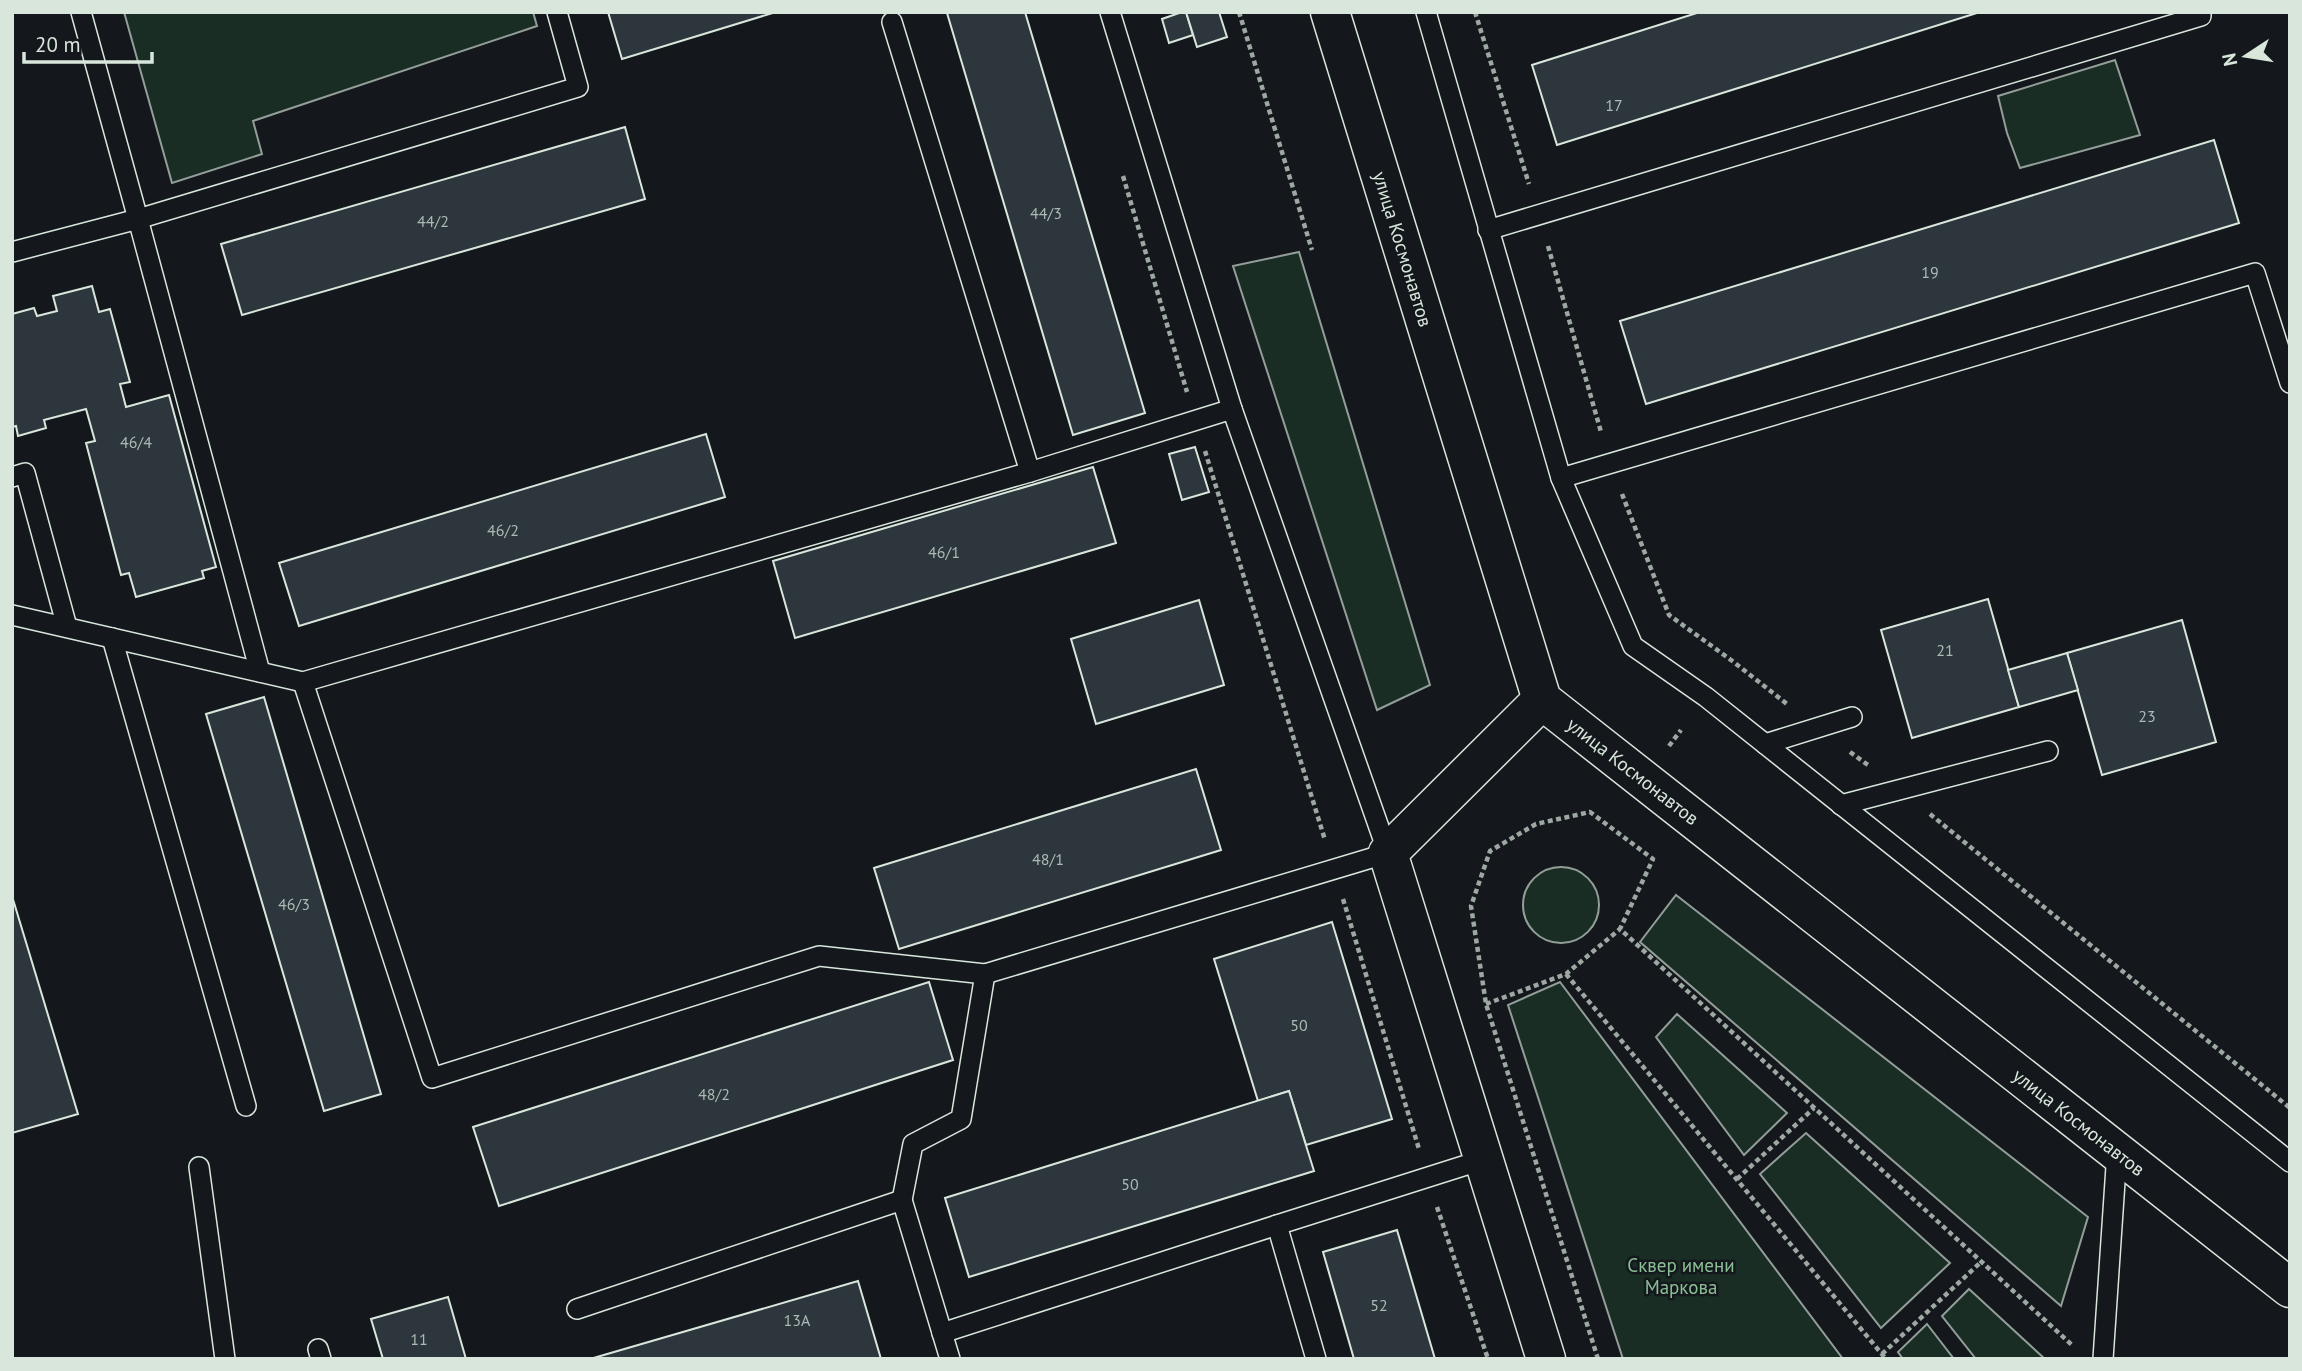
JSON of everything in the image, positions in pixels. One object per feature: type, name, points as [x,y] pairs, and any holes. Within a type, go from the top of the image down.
[{"type":"main road","name":"улица Космонавтов","points":[[1329,12],[1542,700],[2290,1288]]},
{"type":"main road","points":[[1542,700],[1388,853],[1546,1359]]},
{"type":"lane","points":[[80,12],[260,672]]},
{"type":"lane","points":[[12,252],[138,219],[578,87],[557,12]]},
{"type":"lane","points":[[303,682],[432,1078],[819,956],[985,974],[1388,853],[1232,409],[1110,12]]},
{"type":"lane","points":[[1426,12],[1561,478],[1633,646],[1706,697],[2290,1162]]},
{"type":"lane","points":[[1488,230],[2205,13]]},
{"type":"lane","points":[[892,22],[1030,472]]},
{"type":"lane","points":[[1561,478],[2255,272],[2290,383]]},
{"type":"lane","points":[[12,615],[303,682],[1030,472],[1232,409]]},
{"type":"lane","points":[[12,477],[26,473],[67,627]]},
{"type":"lane","points":[[112,638],[246,1106]]},
{"type":"lane","points":[[1765,744],[1852,716]]},
{"type":"lane","points":[[1841,805],[2048,751]]},
{"type":"lane","points":[[950,1359],[902,1200],[913,1144],[961,1119],[985,974]]},
{"type":"lane","points":[[2103,1359],[2117,1152]]},
{"type":"lane","points":[[942,1332],[1482,1160]]},
{"type":"lane","points":[[199,1167],[225,1359]]},
{"type":"lane","points":[[577,1309],[902,1200]]},
{"type":"lane","points":[[1277,1225],[1316,1359]]},
{"type":"path","points":[[1238,12],[1312,250]]},
{"type":"path","points":[[1475,12],[1539,215],[1610,462],[1668,615],[1900,790],[2290,1108]]},
{"type":"path","points":[[1121,168],[1427,1177],[1488,1359]]},
{"type":"path","points":[[1669,747],[1681,730]]},
{"type":"path","points":[[1486,1004],[1566,974],[1620,929],[1653,859],[1590,812],[1536,824],[1490,852],[1471,906],[1486,1004],[1598,1359]]},
{"type":"path","points":[[1620,929],[2077,1350]]},
{"type":"path","points":[[1566,974],[1884,1356],[1981,1262]]},
{"type":"path","points":[[1737,1180],[1814,1108]]},
{"type":"green space","points":[[124,12],[533,12],[537,26],[253,121],[262,154],[172,183]]},
{"type":"green space","points":[[2115,60],[2140,135],[2020,168],[2007,133],[1998,96]]},
{"type":"green space","points":[[1299,252],[1430,685],[1377,710],[1233,266]]},
{"type":"green space","points":[[1569,867],[1582,873],[1593,884],[1599,897],[1597,920],[1582,937],[1569,943],[1553,943],[1540,937],[1525,920],[1523,897],[1529,884],[1546,869]]},
{"type":"green space","points":[[1676,895],[2088,1217],[2061,1306],[1640,942]]},
{"type":"green space","name":"Сквер имени Маркова","points":[[1560,982],[1843,1359],[1623,1359],[1508,1005]]},
{"type":"green space","points":[[1677,1014],[1787,1113],[1744,1155],[1656,1037]]},
{"type":"green space","points":[[1806,1133],[1950,1263],[1881,1328],[1760,1174]]},
{"type":"green space","points":[[1969,1289],[2045,1359],[1976,1359],[1942,1316]]},
{"type":"green space","points":[[1927,1324],[1954,1359],[1903,1359],[1898,1352]]},
{"type":"building","points":[[608,12],[776,12],[622,59]]},
{"type":"building","points":[[1025,12],[1145,413],[1073,435],[947,13]]},
{"type":"building","points":[[1186,12],[1193,35],[1169,43],[1162,19]]},
{"type":"building","points":[[1186,12],[1219,12],[1227,37],[1197,47]]},
{"type":"building","points":[[1700,12],[1980,12],[1557,145],[1532,65]]},
{"type":"building","points":[[625,127],[645,199],[242,315],[221,244]]},
{"type":"building","points":[[2214,140],[2239,223],[1646,404],[1620,321]]},
{"type":"building","points":[[92,286],[99,312],[110,309],[130,382],[120,384],[126,407],[169,395],[216,567],[202,571],[204,578],[136,597],[129,573],[121,575],[86,443],[95,441],[86,409],[44,420],[46,428],[18,436],[16,426],[12,427],[12,314],[34,308],[37,316],[57,311],[53,296]]},
{"type":"building","points":[[706,434],[725,497],[299,626],[279,563]]},
{"type":"building","points":[[1195,447],[1209,492],[1182,500],[1169,454]]},
{"type":"building","points":[[1093,467],[1116,543],[795,638],[773,561]]},
{"type":"building","points":[[1988,599],[2019,707],[1912,738],[1881,630]]},
{"type":"building","points":[[1199,600],[1224,685],[1096,724],[1071,639]]},
{"type":"building","points":[[2182,620],[2216,742],[2102,775],[2067,653]]},
{"type":"building","points":[[2067,653],[2078,690],[2019,707],[2008,670]]},
{"type":"building","points":[[264,697],[381,1094],[324,1111],[206,714]]},
{"type":"building","points":[[1196,769],[1221,850],[899,949],[874,868]]},
{"type":"building","points":[[12,896],[78,1114],[12,1133]]},
{"type":"building","points":[[1332,922],[1392,1119],[1306,1145],[1289,1091],[1258,1101],[1214,959]]},
{"type":"building","points":[[929,982],[953,1060],[499,1206],[473,1127]]},
{"type":"building","points":[[1289,1091],[1314,1171],[969,1277],[945,1198]]},
{"type":"building","points":[[1397,1230],[1435,1359],[1354,1359],[1323,1252]]},
{"type":"building","points":[[858,1281],[881,1359],[590,1359]]},
{"type":"building","points":[[448,1297],[466,1359],[383,1359],[371,1319]]}]
